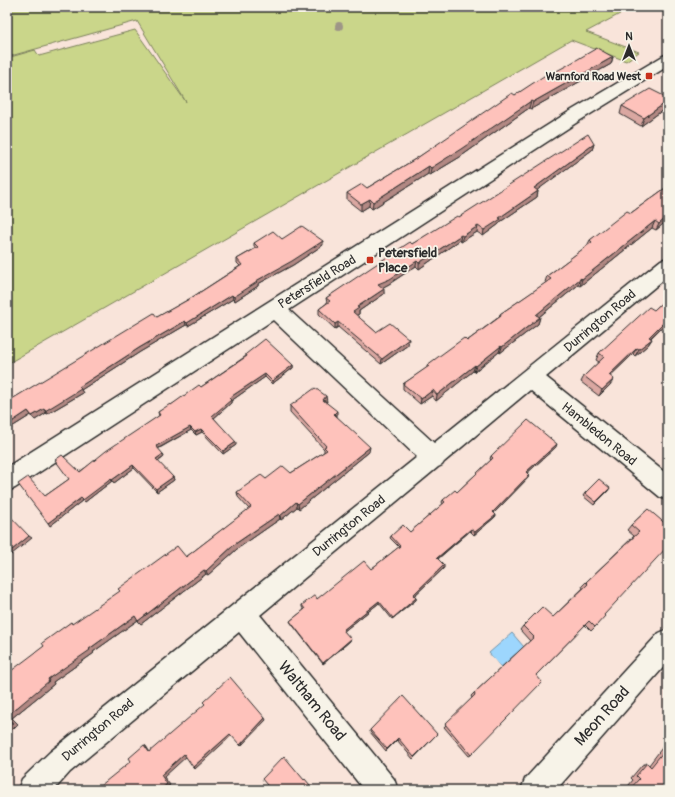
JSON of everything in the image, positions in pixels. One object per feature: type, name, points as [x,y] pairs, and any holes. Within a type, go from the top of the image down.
[{"type":"street","name":"Petersfield Road","points":[[7,480],[574,117],[664,65]]},
{"type":"street","name":"Durrington Road","points":[[33,790],[60,762],[241,613],[434,458],[668,265]]},
{"type":"street","points":[[275,309],[434,458]]},
{"type":"street","name":"Hambledon Road","points":[[531,378],[668,489]]},
{"type":"street","name":"Waltham Road","points":[[241,613],[383,790]]},
{"type":"street","name":"Meon Road","points":[[536,790],[668,642]]},
{"type":"green space","points":[[7,7],[633,7],[586,32],[639,52],[626,61],[571,40],[7,364],[7,58],[35,50],[39,56],[135,30],[186,102],[137,21],[7,57]]},
{"type":"water","points":[[512,633],[524,647],[501,667],[489,653]]},
{"type":"building","points":[[597,48],[613,57],[533,102],[531,101],[461,149],[431,168],[429,166],[373,202],[370,199],[361,204],[347,193],[362,184],[367,188],[417,158],[512,93],[515,95],[547,74],[549,75]]},
{"type":"building","points":[[650,89],[668,98],[668,101],[644,118],[622,106]]},
{"type":"building","points":[[588,134],[594,144],[534,188],[538,191],[499,218],[501,219],[484,230],[478,226],[463,236],[461,235],[419,263],[417,261],[390,279],[378,284],[384,289],[357,307],[359,308],[353,312],[376,332],[390,323],[409,339],[382,359],[338,322],[335,324],[319,309],[330,301],[326,298],[410,242],[412,244],[457,216],[459,217]]},
{"type":"building","points":[[668,186],[668,216],[659,224],[655,221],[582,279],[581,278],[536,315],[540,317],[502,347],[501,346],[476,366],[475,365],[437,395],[433,390],[421,399],[403,384],[429,366],[427,365],[464,338],[467,341],[501,316],[500,314],[551,279],[547,276],[592,242],[590,240],[627,211],[631,213]]},
{"type":"building","points":[[302,226],[323,241],[292,261],[256,281],[257,282],[234,297],[232,295],[187,323],[185,321],[139,348],[79,387],[81,389],[45,411],[44,409],[32,416],[28,411],[7,425],[7,402],[154,313],[157,317],[191,298],[242,265],[237,259],[258,247],[254,243],[273,231],[282,239]]},
{"type":"building","points":[[668,297],[668,318],[649,337],[652,339],[639,349],[637,348],[609,375],[614,379],[602,390],[584,376],[604,357],[599,353],[649,307],[654,310]]},
{"type":"building","points":[[265,339],[293,365],[272,381],[265,374],[229,398],[231,400],[212,416],[236,442],[223,451],[201,429],[195,432],[190,427],[156,446],[163,454],[156,459],[173,477],[156,489],[133,465],[83,500],[81,498],[48,523],[18,484],[28,477],[45,496],[69,479],[55,460],[62,455],[80,472],[106,451],[160,415],[158,412],[170,404],[171,405],[199,385],[201,387],[247,356],[246,354]]},
{"type":"building","points":[[315,388],[326,396],[323,400],[337,411],[334,414],[370,447],[298,504],[296,502],[280,516],[279,514],[235,544],[206,571],[204,570],[138,621],[135,616],[48,679],[49,681],[7,716],[7,674],[44,646],[42,643],[71,622],[72,624],[120,591],[118,589],[177,546],[186,557],[251,507],[237,492],[261,475],[266,479],[283,466],[291,473],[327,450],[324,447],[326,446],[290,406]]},
{"type":"building","points":[[528,420],[557,444],[526,472],[529,475],[493,512],[496,515],[475,532],[471,529],[437,558],[444,565],[413,595],[416,598],[393,618],[379,601],[343,630],[351,639],[323,663],[290,621],[305,609],[302,605],[315,595],[317,599],[364,561],[371,569],[400,546],[391,536],[403,525],[410,532],[445,502],[443,500],[455,490],[457,492],[493,458],[491,456]]},
{"type":"building","points":[[599,479],[610,488],[596,502],[585,493]]},
{"type":"building","points":[[648,509],[668,526],[668,546],[604,615],[605,616],[595,627],[589,621],[536,675],[542,682],[471,755],[445,724],[475,695],[474,693],[534,637],[523,626],[542,607],[553,617],[588,584],[586,582],[639,532],[631,525]]},
{"type":"building","points":[[7,513],[29,536],[7,554]]},
{"type":"building","points":[[230,677],[265,718],[240,745],[230,734],[193,767],[184,754],[161,775],[167,784],[160,790],[95,790],[131,761],[129,758],[144,745],[149,752],[205,704],[203,702]]},
{"type":"building","points":[[403,696],[437,734],[414,757],[398,738],[387,749],[370,730]]},
{"type":"building","points":[[7,716],[12,722],[7,728]]},
{"type":"building","points":[[668,746],[668,790],[629,790],[639,779],[636,776],[647,763],[651,767]]},
{"type":"building","points":[[284,756],[314,790],[271,790],[262,779]]},
{"type":"place","name":"Warnford Road West","points":[[649,76]]},
{"type":"place","name":"Petersfield Place","points":[[370,260]]}]
